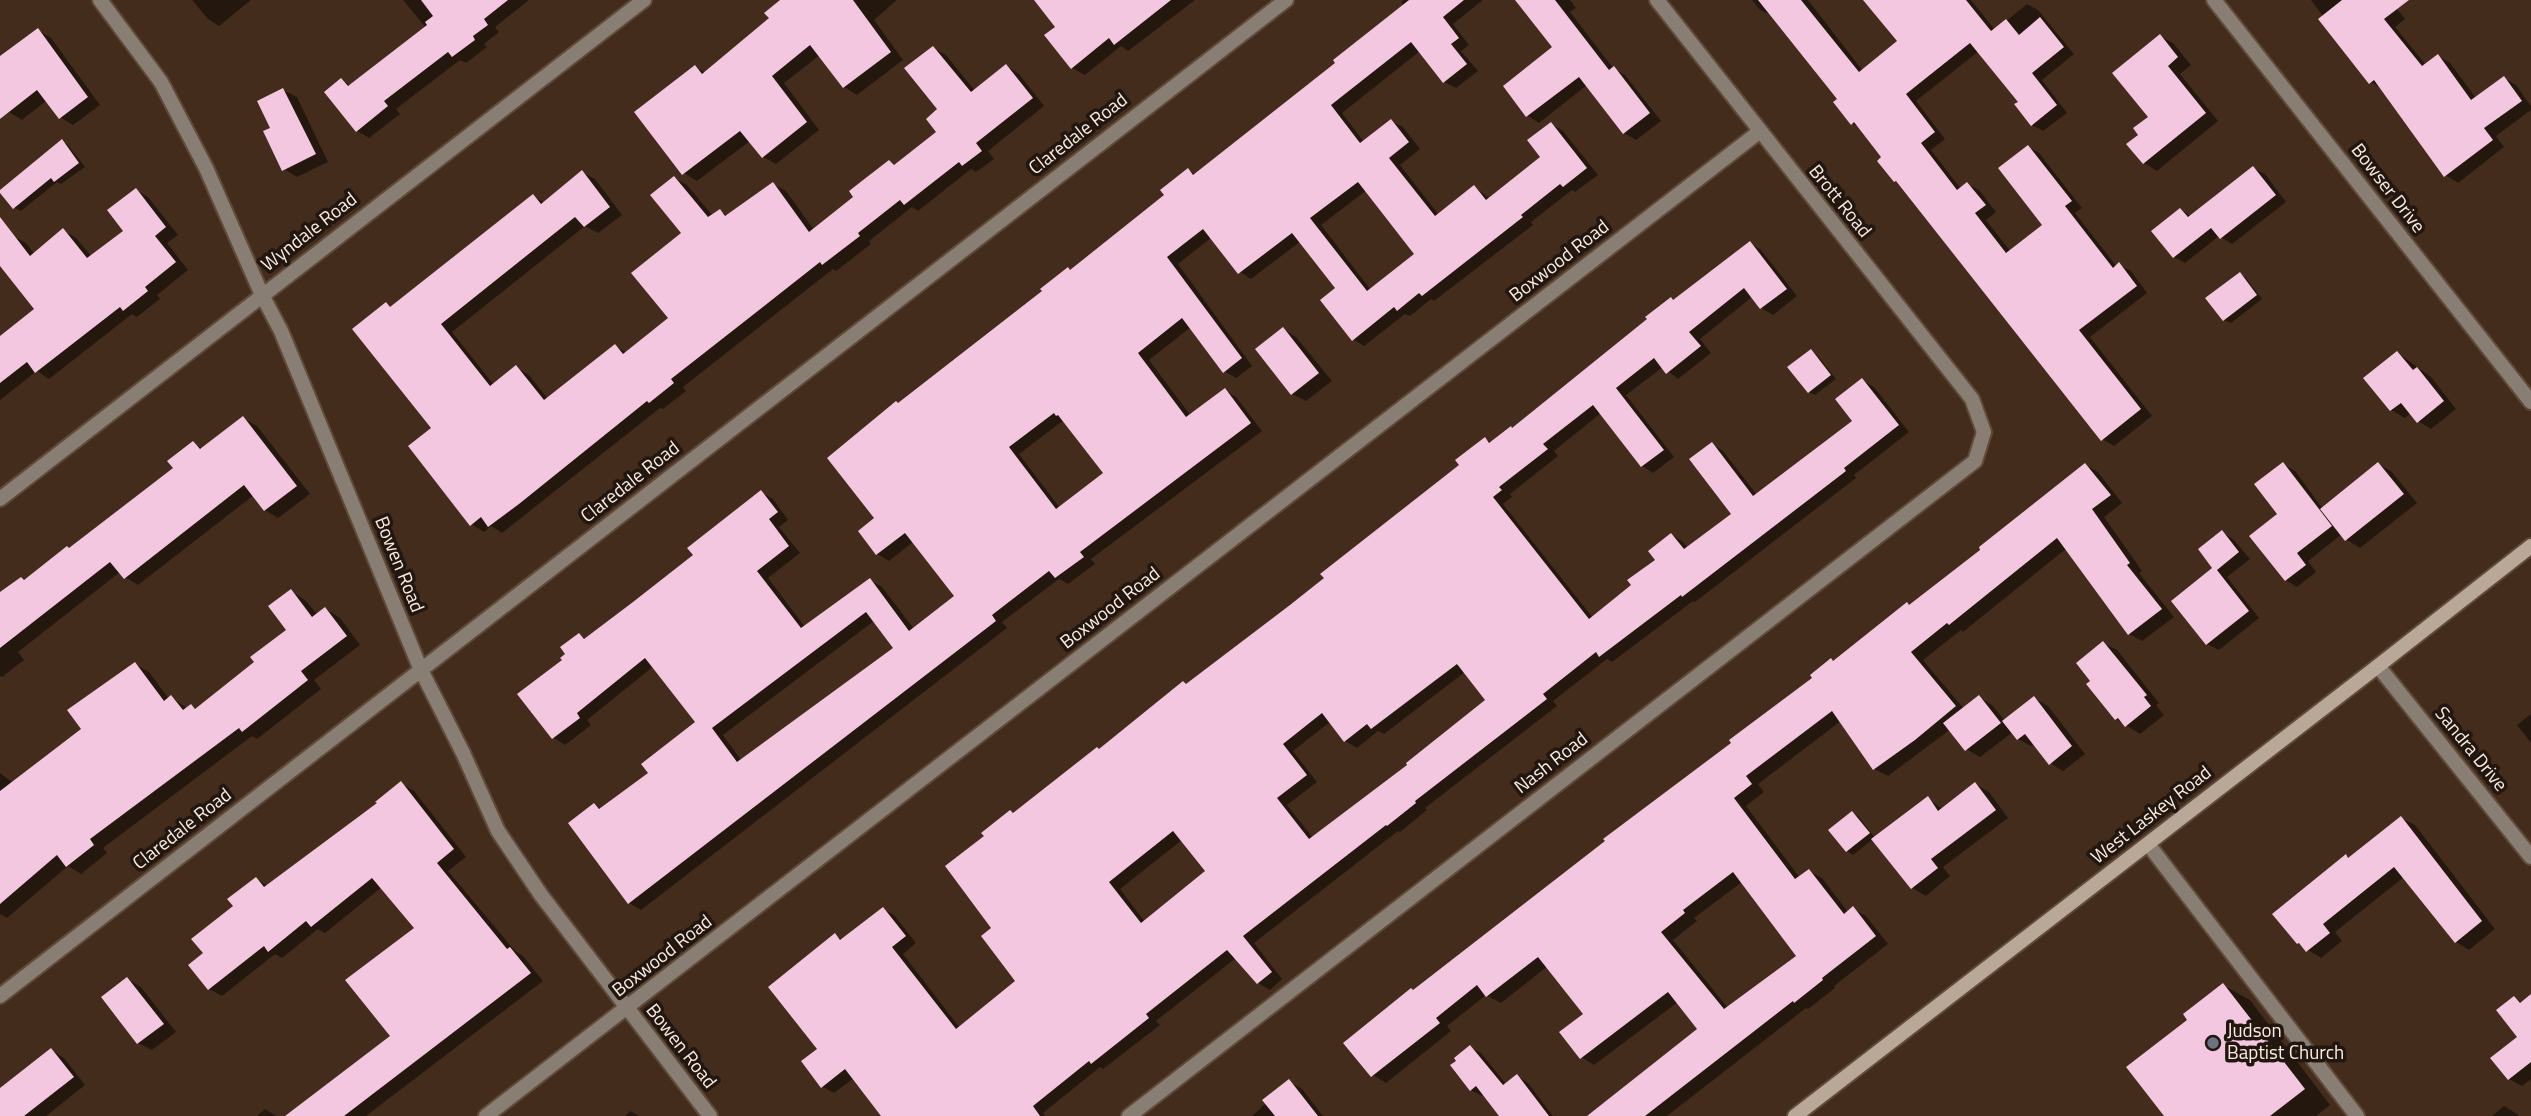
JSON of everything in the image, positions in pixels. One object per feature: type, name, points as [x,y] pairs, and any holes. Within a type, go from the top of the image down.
[{"type":"main road","name":"West Laskey Road","points":[[1795,1116],[2531,546]]},
{"type":"street","name":"Bowen Road","points":[[100,0],[160,82],[206,168],[262,295],[281,331],[421,670],[498,831],[541,895],[710,1116]]},
{"type":"street","name":"Wyndale Road","points":[[0,499],[644,0]]},
{"type":"street","name":"Claredale Road","points":[[0,996],[1286,0]]},
{"type":"street","name":"Brott Road","points":[[1657,0],[1972,399],[1984,432]]},
{"type":"street","name":"Bowser Drive","points":[[2214,0],[2531,402]]},
{"type":"street","name":"Boxwood Road","points":[[486,1116],[1759,132]]},
{"type":"street","name":"Nash Road","points":[[1129,1116],[1975,461],[1984,432]]},
{"type":"street","name":"Sandra Drive","points":[[2378,666],[2531,857]]},
{"type":"street","points":[[2148,844],[2357,1116]]},
{"type":"building","points":[[421,0],[508,0],[484,19],[488,25],[473,36],[475,40],[452,57],[448,52],[384,101],[388,106],[356,132],[324,92],[341,78],[348,86],[427,25],[425,22],[433,16]]},
{"type":"building","points":[[780,0],[853,0],[891,52],[843,88],[810,45],[772,76],[807,122],[762,158],[740,131],[682,175],[634,112],[695,65],[702,74],[769,18],[764,13]]},
{"type":"building","points":[[1034,0],[1171,0],[1114,45],[1109,38],[1071,69],[1044,35],[1055,27]]},
{"type":"building","points":[[1409,0],[1464,0],[1443,17],[1459,38],[1451,44],[1467,64],[1443,83],[1411,42],[1331,105],[1360,143],[1391,119],[1409,142],[1389,158],[1435,216],[1474,185],[1486,200],[1540,157],[1527,140],[1551,122],[1587,168],[1563,187],[1560,184],[1521,215],[1523,217],[1422,296],[1419,293],[1397,311],[1394,307],[1352,341],[1320,300],[1335,288],[1292,233],[1238,274],[1203,229],[1167,257],[1242,358],[1223,373],[1182,318],[1138,353],[1186,417],[1225,388],[1251,423],[1080,552],[1084,557],[1055,578],[1049,571],[992,615],[996,621],[628,904],[568,823],[594,803],[599,809],[648,773],[641,764],[695,722],[645,658],[577,713],[580,718],[552,739],[517,694],[562,660],[560,658],[565,654],[560,647],[579,633],[584,639],[633,602],[693,555],[687,548],[761,490],[778,512],[769,519],[789,546],[757,571],[801,628],[870,578],[909,631],[954,596],[905,533],[876,555],[858,531],[874,518],[827,458],[896,401],[898,403],[1042,291],[1040,289],[1068,267],[1070,270],[1164,195],[1160,190],[1188,168],[1193,175],[1335,63],[1333,60]],"holes":[[[1358,182],[1414,254],[1367,291],[1310,218]],[[1054,413],[1103,473],[1056,509],[1009,447]],[[866,612],[893,648],[737,762],[712,728]]]},
{"type":"building","points":[[1515,0],[1555,0],[1609,70],[1614,66],[1650,113],[1623,134],[1579,77],[1526,117],[1503,86],[1552,47]]},
{"type":"building","points":[[1758,0],[1801,0],[1859,72],[1897,41],[1863,0],[1966,0],[1991,31],[2006,19],[2019,35],[2040,17],[2064,47],[2032,73],[2057,105],[2031,126],[2014,104],[2018,102],[1970,43],[1906,94],[1935,132],[1921,143],[1957,190],[1967,182],[1986,205],[1975,213],[2006,253],[2042,225],[1998,168],[2028,145],[2072,201],[2065,206],[2113,268],[2119,262],[2137,286],[2079,330],[2141,409],[2101,441],[1896,181],[1894,182],[1877,161],[1881,157],[1854,122],[1851,125],[1833,102],[1837,99]]},
{"type":"building","points":[[2342,0],[2409,0],[2384,19],[2422,66],[2438,54],[2471,100],[2504,76],[2522,101],[2484,128],[2493,140],[2444,177],[2374,80],[2369,84],[2318,19]]},
{"type":"building","points":[[38,28],[88,97],[59,119],[37,90],[0,119],[0,56]]},
{"type":"building","points":[[2160,34],[2178,57],[2168,66],[2206,113],[2143,164],[2126,144],[2138,135],[2133,128],[2148,117],[2112,73]]},
{"type":"building","points":[[933,46],[971,92],[1006,64],[1033,98],[976,143],[982,151],[962,166],[959,162],[904,205],[900,200],[858,233],[860,236],[822,265],[820,262],[671,379],[674,383],[649,403],[647,401],[519,504],[488,527],[481,517],[470,526],[408,446],[431,428],[352,329],[386,302],[390,307],[533,194],[541,204],[582,170],[610,207],[584,227],[575,217],[441,324],[490,386],[516,365],[544,400],[615,344],[623,354],[668,318],[631,273],[681,233],[650,195],[674,176],[708,217],[720,209],[725,216],[773,182],[809,232],[853,197],[849,191],[889,160],[894,165],[936,132],[926,119],[937,109],[904,68]]},
{"type":"building","points":[[283,88],[316,154],[282,171],[263,131],[270,128],[257,101]]},
{"type":"building","points":[[62,139],[79,163],[54,182],[51,178],[13,209],[0,190]]},
{"type":"building","points":[[2253,166],[2276,195],[2220,239],[2211,228],[2173,258],[2151,231],[2180,208],[2188,217]]},
{"type":"building","points":[[136,188],[166,227],[155,236],[176,262],[145,287],[148,291],[123,311],[120,307],[35,373],[27,362],[0,383],[0,336],[34,309],[0,266],[0,217],[30,256],[63,228],[87,258],[123,231],[107,210]]},
{"type":"building","points":[[1750,241],[1787,289],[1760,309],[1744,288],[1689,332],[1701,346],[1666,374],[1654,358],[1616,388],[1664,450],[1641,467],[1593,405],[1543,444],[1548,449],[1499,487],[1502,490],[1493,497],[1589,619],[1631,585],[1627,580],[1655,560],[1648,551],[1671,533],[1684,549],[1731,514],[1689,459],[1712,442],[1753,496],[1852,421],[1835,399],[1862,378],[1899,425],[1844,468],[1846,471],[1682,597],[1681,595],[1599,657],[1596,652],[1543,694],[1547,699],[1243,936],[1272,972],[1257,984],[1227,950],[1146,1014],[1149,1018],[1033,1106],[1040,1116],[881,1116],[845,1069],[821,1088],[801,1061],[817,1049],[768,987],[835,933],[840,940],[883,907],[906,936],[892,947],[956,1029],[1015,981],[981,936],[991,928],[945,866],[984,836],[981,833],[1010,810],[1013,813],[1097,747],[1099,749],[1183,681],[1186,684],[1324,578],[1320,574],[1459,465],[1455,460],[1485,437],[1489,443],[1511,426],[1512,428],[1647,319],[1645,317],[1671,297],[1673,300]],"holes":[[[1457,664],[1485,700],[1406,763],[1407,765],[1309,839],[1277,798],[1307,775],[1283,744],[1322,713],[1344,742],[1367,724],[1371,729]],[[1173,831],[1205,871],[1141,923],[1109,882]]]},
{"type":"building","points":[[2240,272],[2257,295],[2223,321],[2205,298]]},
{"type":"building","points":[[1283,327],[1319,373],[1291,395],[1255,349]]},
{"type":"building","points":[[1811,349],[1831,375],[1808,393],[1787,367]]},
{"type":"building","points":[[2397,351],[2413,370],[2417,367],[2444,401],[2417,423],[2401,403],[2390,411],[2363,378]]},
{"type":"building","points":[[243,416],[297,486],[264,511],[244,485],[124,579],[110,562],[0,648],[0,592],[21,577],[24,580],[67,546],[69,548],[173,468],[167,461],[193,441],[200,449]]},
{"type":"building","points":[[2283,462],[2332,526],[2297,553],[2306,565],[2285,581],[2249,536],[2277,514],[2254,484]]},
{"type":"building","points":[[2378,462],[2404,494],[2345,541],[2320,509]]},
{"type":"building","points":[[2085,463],[2111,495],[2092,509],[2130,563],[2127,565],[2162,609],[2128,635],[2057,538],[1949,625],[1947,623],[1911,652],[1956,706],[1915,740],[1873,770],[1832,711],[1746,776],[1752,784],[1734,798],[1795,879],[1809,869],[1844,914],[1853,906],[1876,936],[1794,1003],[1793,1001],[1645,1116],[1587,1116],[1697,1029],[1668,992],[1580,1059],[1559,1032],[1583,1014],[1538,957],[1486,997],[1477,985],[1436,1018],[1440,1023],[1371,1077],[1343,1043],[1605,841],[1603,839],[1731,743],[1729,740],[1812,678],[1810,675],[1831,658],[1833,661],[1907,602],[1909,605],[1980,550],[1979,547]],"holes":[[[1733,872],[1796,956],[1724,1009],[1661,932],[1685,913],[1683,910]]]},
{"type":"building","points":[[2222,530],[2239,552],[2217,570],[2249,611],[2206,645],[2171,601],[2212,568],[2198,549]]},
{"type":"building","points":[[291,589],[312,617],[325,607],[347,636],[301,671],[308,680],[242,732],[239,728],[90,839],[94,845],[66,867],[57,855],[0,904],[0,791],[81,729],[67,710],[135,662],[164,701],[171,695],[183,710],[191,704],[195,709],[254,662],[250,657],[286,630],[268,606]]},
{"type":"building","points":[[2103,641],[2147,695],[2144,697],[2151,706],[2125,727],[2118,718],[2115,720],[2086,684],[2090,681],[2076,663]]},
{"type":"building","points":[[1979,695],[2001,723],[1965,751],[1943,723]]},
{"type":"building","points":[[2034,696],[2072,746],[2049,765],[2025,734],[2017,740],[2002,721]]},
{"type":"building","points":[[401,781],[454,849],[437,863],[507,949],[510,947],[531,973],[344,1116],[285,1116],[390,1036],[345,980],[414,928],[372,878],[311,927],[306,921],[268,952],[264,946],[208,990],[188,965],[203,953],[191,939],[233,906],[227,899],[256,877],[264,887],[377,803],[375,802]]},
{"type":"building","points":[[1975,782],[1996,810],[1931,859],[1938,868],[1911,889],[1871,839],[1928,796],[1938,811]]},
{"type":"building","points":[[1852,811],[1870,833],[1846,852],[1828,830]]},
{"type":"building","points":[[2401,816],[2482,921],[2455,943],[2394,867],[2323,924],[2330,933],[2306,952],[2272,914],[2346,854],[2348,858]]},
{"type":"building","points":[[127,977],[164,1024],[137,1044],[101,997]]},
{"type":"building","name":"Judson Baptist Church","points":[[2223,983],[2305,1089],[2270,1116],[2164,1116],[2126,1067],[2187,1020],[2183,1014]]},
{"type":"building","points":[[2531,994],[2531,1062],[2508,1080],[2490,1058],[2517,1037],[2496,1010],[2514,996],[2520,1003]]},
{"type":"building","points":[[1470,1045],[1503,1085],[1517,1074],[1549,1116],[1499,1116],[1476,1086],[1470,1091],[1450,1065],[1456,1061],[1454,1058]]},
{"type":"building","points":[[51,1048],[74,1077],[24,1116],[0,1116],[0,1088]]},
{"type":"building","points":[[1289,1079],[1318,1116],[1275,1116],[1262,1100]]},
{"type":"place","name":"Judson Baptist Church","points":[[2213,1043]]}]
